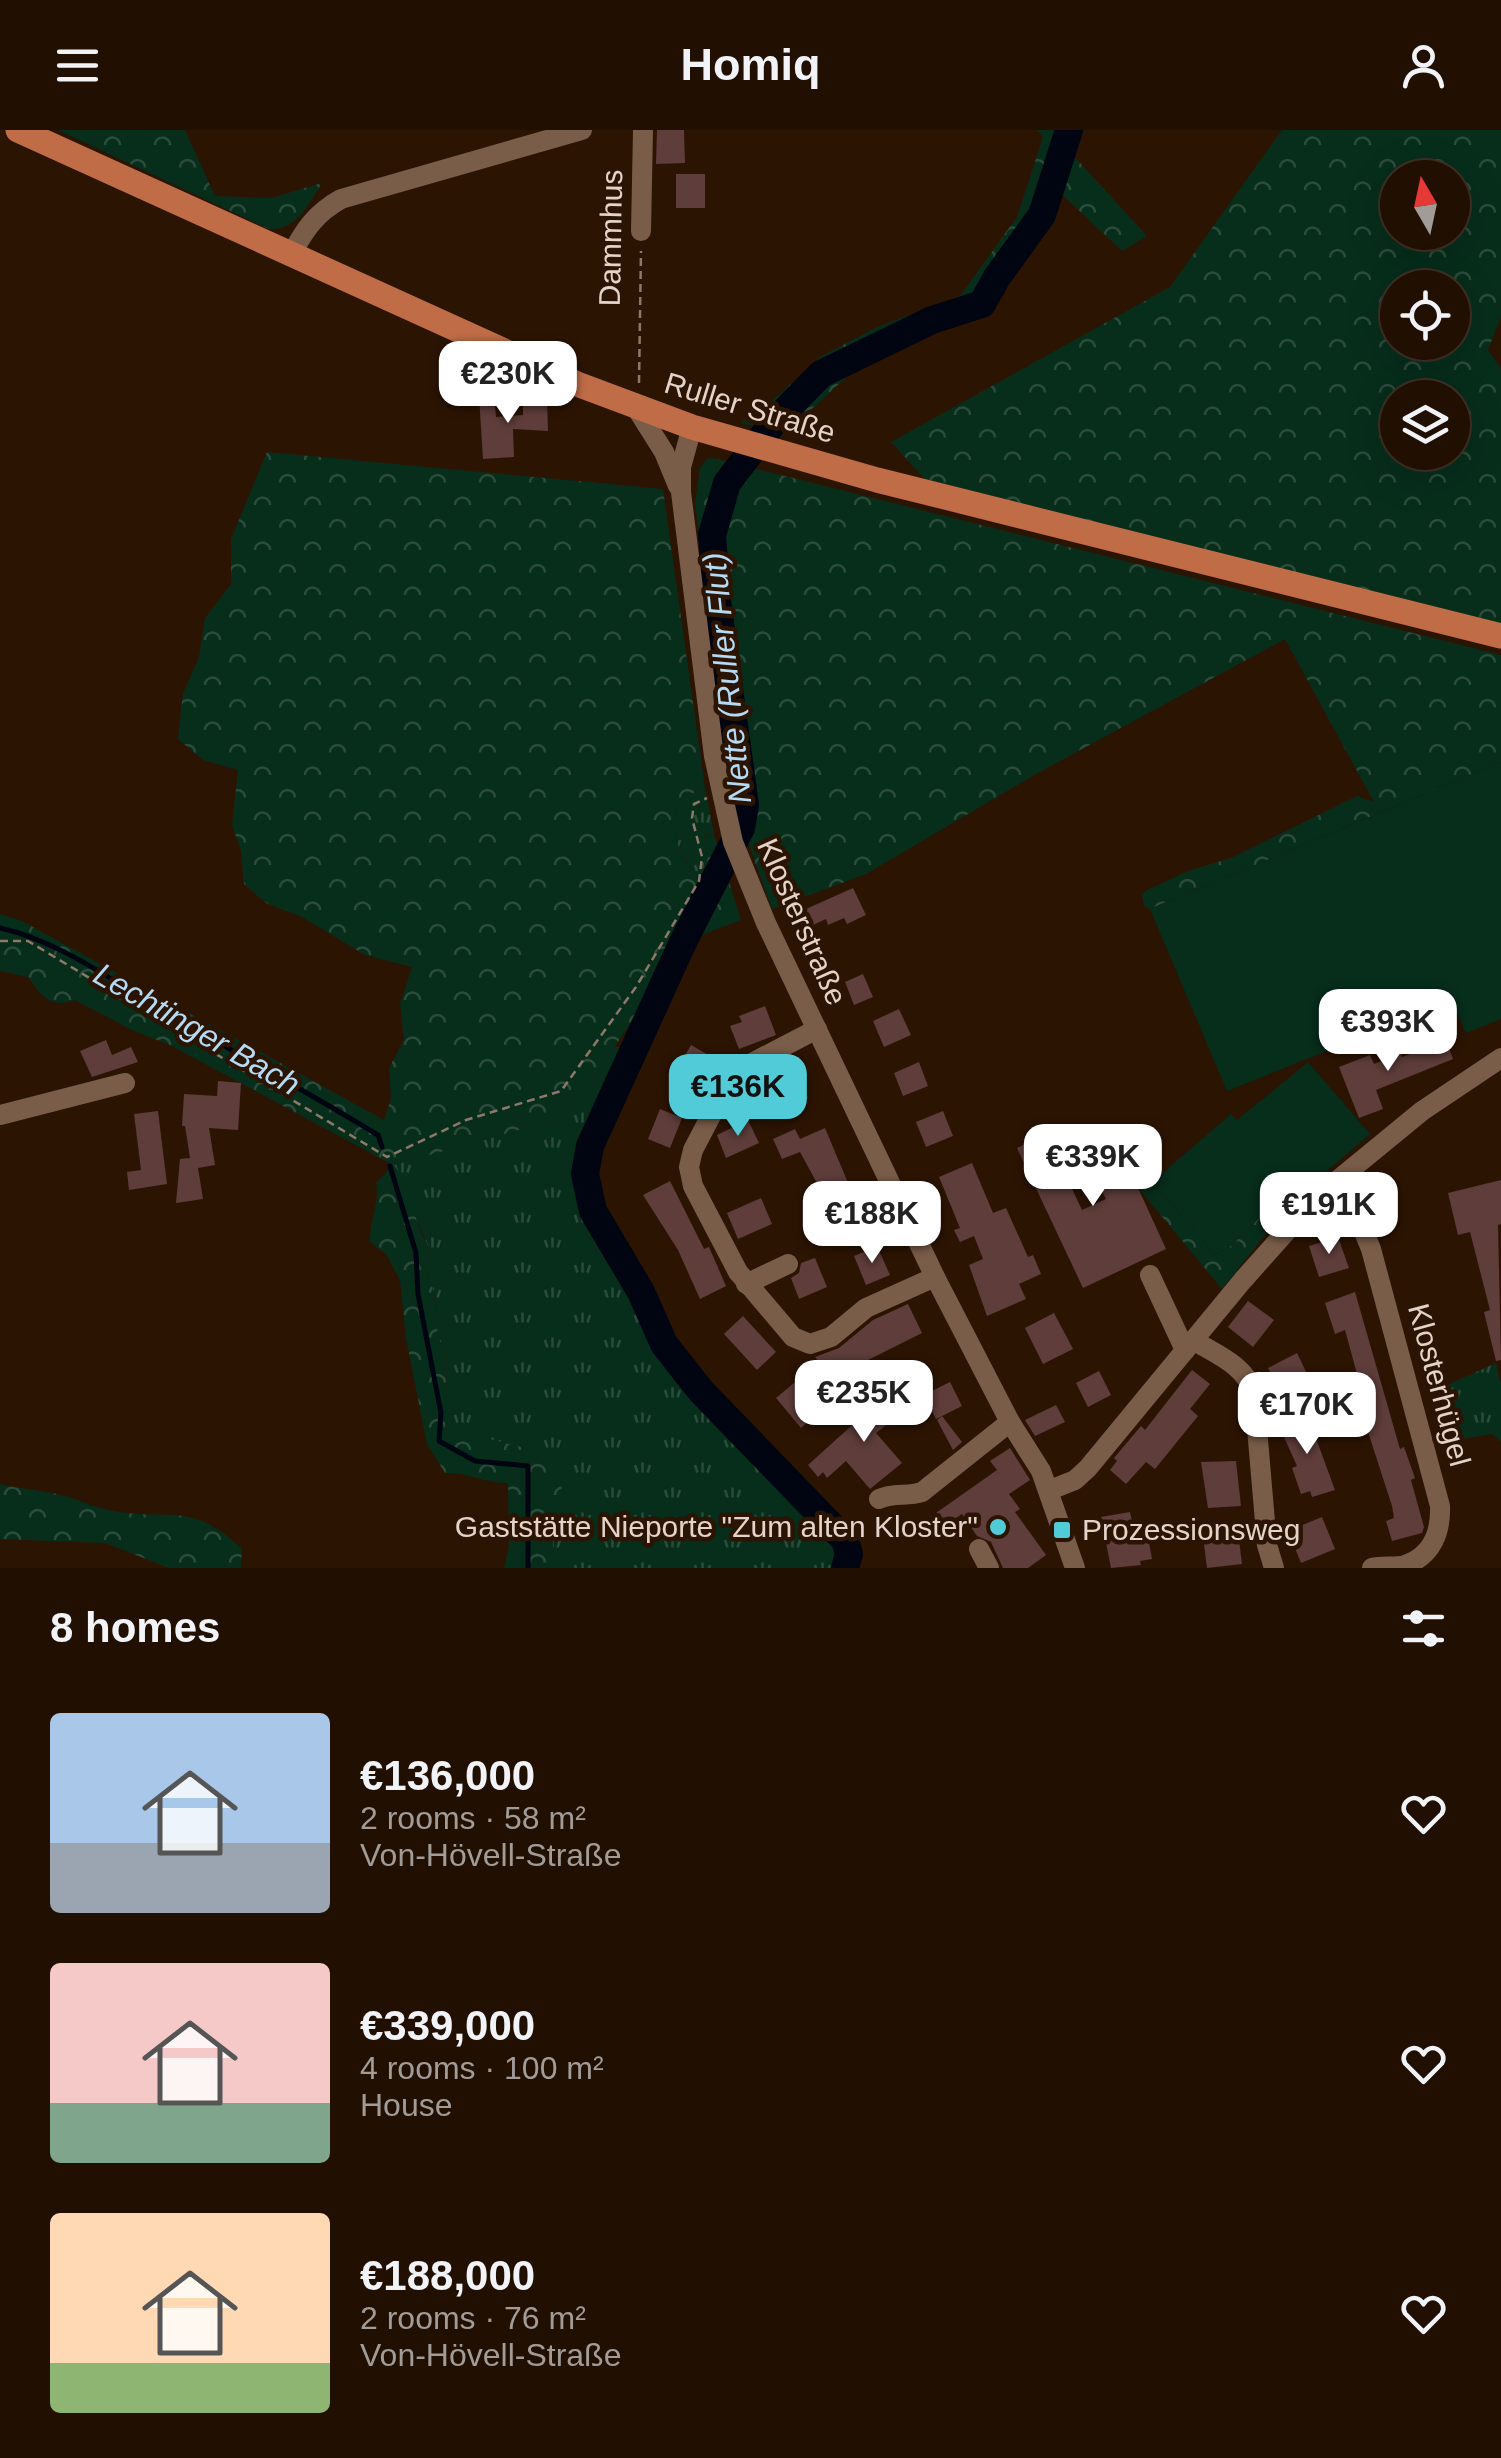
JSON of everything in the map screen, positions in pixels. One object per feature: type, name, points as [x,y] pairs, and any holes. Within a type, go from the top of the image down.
[{"type":"main road","name":"Ruller Straße","points":[[18,130],[577,384],[692,427],[780,453],[1501,636]]},
{"type":"street","points":[[291,255],[308,224],[321,210],[341,199],[582,130]]},
{"type":"street","name":"Dammhus","points":[[641,232],[643,130]]},
{"type":"street","name":"Klosterstraße","points":[[635,406],[664,452],[681,492]]},
{"type":"street","name":"Klosterstraße","points":[[692,427],[681,466],[681,492],[723,805],[742,866],[936,1277],[1010,1422],[1050,1490],[1069,1565]]},
{"type":"street","points":[[817,1029],[748,1065],[726,1087],[693,1150],[693,1186],[746,1284],[792,1337],[810,1344],[831,1338],[866,1308],[936,1277]]},
{"type":"street","points":[[1050,1490],[1075,1480],[1088,1468],[1291,1224],[1422,1110],[1501,1058]]},
{"type":"street","points":[[0,1115],[124,1083]]},
{"type":"street","name":"Klosterhügel","points":[[1334,1183],[1356,1213],[1372,1248],[1440,1506],[1441,1526],[1436,1540],[1424,1553],[1404,1565],[1372,1568]]},
{"type":"street","points":[[746,1284],[788,1264]]},
{"type":"street","points":[[1150,1275],[1189,1345],[1241,1369],[1250,1380],[1267,1545],[1274,1568]]},
{"type":"street","points":[[879,1499],[891,1494],[922,1492],[1010,1422]]},
{"type":"path","name":"Dammhus","points":[[635,406],[639,388],[641,232]]},
{"type":"path","points":[[0,941],[28,942],[387,1157],[466,1120],[561,1092],[636,987],[699,881],[702,857],[692,818],[694,804],[723,805]]},
{"type":"green space","points":[[58,130],[185,130],[215,196],[271,198],[322,183],[295,220],[269,229]]},
{"type":"green space","points":[[1037,130],[1081,130],[1071,153],[1147,236],[1122,251],[1052,185],[1042,215],[982,304],[869,356],[787,432],[740,423],[779,395],[820,357],[877,327],[960,296],[1017,217],[1043,137]]},
{"type":"green space","points":[[1282,130],[1501,130],[1501,317],[1488,350],[1501,369],[1501,625],[925,479],[891,442],[1170,287]]},
{"type":"green space","points":[[267,452],[663,489],[705,788],[681,798],[675,817],[676,838],[683,857],[695,872],[706,867],[704,837],[714,834],[741,920],[683,942],[595,1077],[562,1118],[394,1165],[402,1176],[431,1253],[428,1278],[434,1292],[438,1337],[447,1358],[445,1428],[529,1449],[560,1477],[564,1507],[553,1542],[553,1568],[504,1568],[509,1547],[508,1483],[445,1473],[427,1444],[406,1338],[400,1280],[386,1254],[370,1242],[376,1183],[393,1165],[170,1045],[75,1000],[53,1002],[28,977],[0,971],[0,914],[22,921],[384,1120],[391,1099],[389,1068],[404,1040],[400,1004],[412,967],[365,955],[302,917],[266,903],[244,884],[241,851],[232,825],[238,770],[203,760],[178,739],[183,693],[199,657],[205,618],[231,584],[231,539]]},
{"type":"green space","points":[[713,458],[1501,655],[1501,762],[1150,909],[1144,906],[1142,894],[1147,890],[1188,871],[1231,858],[1357,796],[1374,802],[1285,639],[1036,774],[866,874],[772,909],[729,789],[695,503],[700,468]]},
{"type":"green space","points":[[1501,762],[1501,1019],[1466,1033],[1451,1001],[1227,1091],[1150,909]]},
{"type":"green space","points":[[705,788],[714,834],[704,836],[706,867],[696,872],[679,848],[675,817],[681,798]]},
{"type":"green space","points":[[614,1046],[633,1053],[590,1147],[585,1174],[593,1211],[641,1292],[661,1357],[675,1382],[768,1460],[833,1525],[846,1542],[849,1554],[845,1568],[553,1568],[553,1542],[564,1507],[545,1463],[529,1449],[445,1428],[447,1358],[438,1337],[434,1292],[428,1278],[431,1253],[393,1165],[562,1118]]},
{"type":"green space","points":[[1308,1062],[1370,1134],[1291,1202],[1280,1197],[1232,1245],[1215,1255],[1152,1182],[1231,1114],[1237,1120]]},
{"type":"green space","points":[[1152,1182],[1215,1255],[1232,1245],[1280,1197],[1291,1202],[1222,1289],[1140,1190],[1140,1183]]},
{"type":"green space","points":[[1496,1363],[1501,1384],[1501,1441],[1492,1434],[1456,1440],[1436,1390]]},
{"type":"green space","points":[[0,1484],[61,1495],[113,1511],[195,1519],[209,1524],[242,1549],[241,1568],[169,1568],[105,1543],[0,1539]]},
{"type":"building","points":[[657,130],[684,130],[685,163],[656,164]]},
{"type":"building","points":[[676,174],[705,174],[705,208],[676,208]]},
{"type":"building","points":[[494,395],[496,417],[523,415],[523,401],[547,400],[548,431],[513,429],[514,457],[483,459],[479,396]]},
{"type":"building","points":[[853,888],[866,915],[847,924],[844,918],[828,925],[826,919],[813,925],[806,909]]},
{"type":"building","points":[[863,974],[873,997],[854,1005],[845,982]]},
{"type":"building","points":[[765,1006],[776,1035],[739,1049],[730,1026],[742,1022],[739,1016]]},
{"type":"building","points":[[899,1009],[911,1035],[884,1047],[873,1021]]},
{"type":"building","points":[[106,1040],[112,1055],[131,1047],[138,1062],[92,1077],[80,1051]]},
{"type":"building","points":[[1446,1040],[1453,1059],[1376,1090],[1383,1109],[1359,1118],[1339,1067],[1370,1055],[1374,1064],[1401,1053],[1402,1057]]},
{"type":"building","points":[[691,1045],[724,1064],[706,1096],[673,1077]]},
{"type":"building","points":[[919,1062],[928,1086],[903,1096],[894,1073]]},
{"type":"building","points":[[793,1065],[808,1098],[770,1115],[755,1082]]},
{"type":"building","points":[[218,1081],[241,1083],[238,1130],[209,1128],[215,1165],[198,1168],[203,1199],[176,1203],[180,1159],[190,1158],[182,1126],[184,1094],[217,1096]]},
{"type":"building","points":[[660,1109],[682,1118],[670,1148],[648,1139]]},
{"type":"building","points":[[158,1111],[167,1184],[129,1190],[127,1172],[141,1170],[134,1114]]},
{"type":"building","points":[[943,1111],[953,1136],[926,1147],[916,1122]]},
{"type":"building","points":[[748,1120],[759,1143],[726,1158],[717,1135]]},
{"type":"building","points":[[825,1128],[854,1197],[830,1207],[800,1152],[782,1159],[773,1139],[795,1129],[800,1139]]},
{"type":"building","points":[[1046,1134],[1060,1164],[1117,1142],[1166,1249],[1083,1288],[1017,1148]],"holes":[[[1096,1178],[1106,1199],[1082,1210],[1072,1189]]]},
{"type":"building","points":[[972,1163],[993,1213],[1006,1208],[1028,1257],[1033,1255],[1041,1274],[1019,1284],[1026,1299],[987,1316],[969,1265],[983,1259],[974,1236],[960,1242],[954,1230],[960,1228],[939,1177]]},
{"type":"building","points":[[1501,1180],[1501,1360],[1496,1361],[1484,1312],[1490,1310],[1470,1232],[1458,1235],[1448,1193]]},
{"type":"building","points":[[670,1181],[704,1249],[709,1247],[726,1286],[700,1299],[678,1250],[643,1195]]},
{"type":"building","points":[[761,1198],[772,1224],[738,1239],[727,1213]]},
{"type":"building","points":[[1338,1237],[1349,1268],[1319,1277],[1309,1246]]},
{"type":"building","points":[[877,1246],[890,1275],[866,1285],[854,1256]]},
{"type":"building","points":[[815,1258],[827,1287],[799,1299],[791,1278],[799,1273],[801,1263]]},
{"type":"building","points":[[1355,1292],[1400,1449],[1404,1447],[1415,1478],[1411,1480],[1424,1527],[1422,1533],[1392,1541],[1386,1521],[1394,1518],[1392,1506],[1357,1398],[1363,1396],[1345,1330],[1335,1334],[1325,1303]]},
{"type":"building","points":[[1248,1301],[1274,1320],[1253,1347],[1228,1327]]},
{"type":"building","points":[[908,1304],[922,1333],[868,1360],[870,1363],[827,1397],[831,1402],[801,1428],[776,1398],[819,1362],[815,1357],[839,1348],[873,1320]]},
{"type":"building","points":[[1054,1313],[1073,1349],[1043,1364],[1025,1328]]},
{"type":"building","points":[[743,1316],[776,1352],[757,1370],[724,1334]]},
{"type":"building","points":[[1297,1353],[1310,1380],[1281,1395],[1268,1368]]},
{"type":"building","points":[[1192,1370],[1210,1384],[1190,1409],[1198,1416],[1155,1469],[1146,1462],[1126,1484],[1110,1470],[1117,1461],[1114,1458],[1141,1426],[1145,1430]]},
{"type":"building","points":[[1099,1371],[1111,1395],[1088,1407],[1076,1383]]},
{"type":"building","points":[[950,1382],[962,1406],[936,1419],[924,1395]]},
{"type":"building","points":[[892,1389],[907,1409],[876,1433],[902,1463],[870,1489],[846,1461],[827,1478],[823,1472],[818,1477],[808,1465]]},
{"type":"building","points":[[1056,1405],[1065,1422],[1035,1436],[1025,1420]]},
{"type":"building","points":[[1307,1414],[1335,1490],[1312,1497],[1310,1491],[1301,1494],[1292,1468],[1297,1466],[1279,1426]]},
{"type":"building","points":[[942,1416],[962,1442],[953,1450],[937,1420]]},
{"type":"building","name":"Gaststätte Nieporte \"Zum alten Kloster\"","points":[[1010,1448],[1030,1480],[1009,1494],[1020,1509],[1015,1512],[1046,1555],[1028,1568],[1003,1568],[991,1542],[977,1536],[962,1514],[935,1533],[926,1520],[997,1470],[990,1461]]},
{"type":"building","points":[[1236,1461],[1241,1506],[1208,1508],[1201,1462]]},
{"type":"building","points":[[1130,1512],[1136,1540],[1148,1537],[1152,1559],[1140,1561],[1141,1565],[1111,1568],[1101,1517]]},
{"type":"building","points":[[1322,1517],[1335,1549],[1301,1563],[1288,1531]]},
{"type":"building","points":[[1238,1532],[1242,1564],[1207,1568],[1203,1537]]},
{"type":"waterway","name":"Nette (Ruller Flut)","points":[[845,1568],[849,1554],[845,1540],[701,1391],[664,1344],[641,1292],[593,1211],[585,1174],[590,1146],[683,942],[741,828],[745,805],[717,601],[712,535],[727,483],[773,423],[821,374],[932,320],[982,304],[1042,215],[1069,130]]},
{"type":"waterway","name":"Lechtinger Bach","points":[[0,928],[43,942],[85,963],[378,1135],[382,1147]]},
{"type":"waterway","name":"Lechtinger Bach","points":[[390,1166],[416,1253],[418,1294],[441,1413],[439,1441],[475,1461],[528,1466],[528,1568]]},
{"type":"place","name":"Gaststätte Nieporte \"Zum alten Kloster\"","points":[[998,1527]]},
{"type":"place","name":"Prozessionsweg","points":[[1062,1530]]}]
